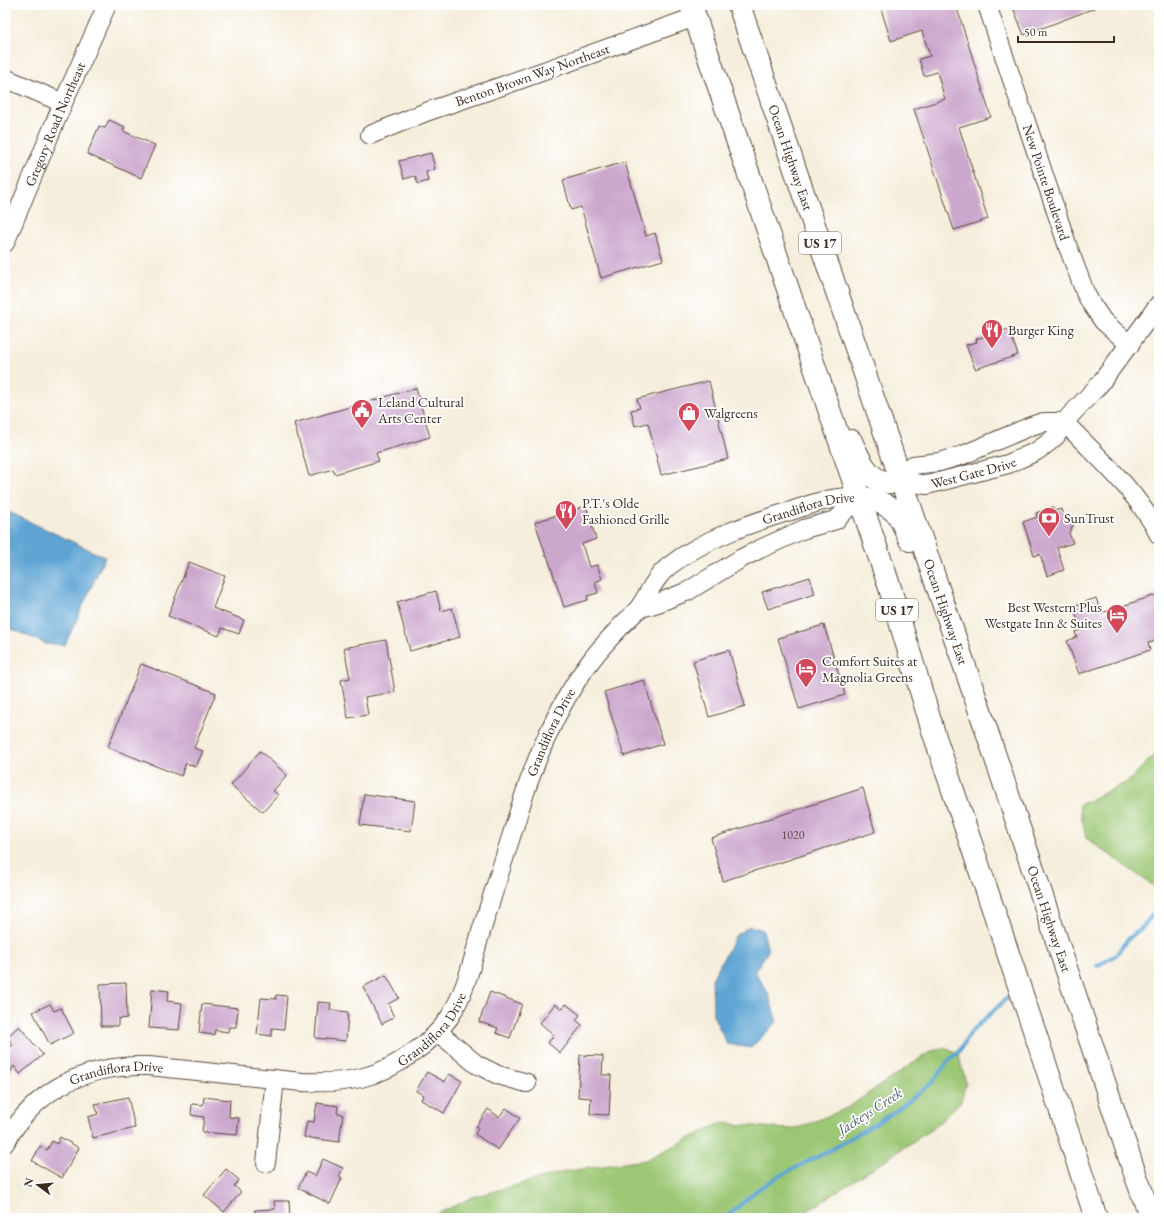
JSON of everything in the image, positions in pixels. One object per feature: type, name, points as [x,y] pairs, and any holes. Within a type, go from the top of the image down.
[{"type":"highway","name":"Ocean Highway East","points":[[739,5],[1151,1218]]},
{"type":"highway","name":"US 17","points":[[693,11],[889,585],[934,734],[1038,1039],[1096,1218]]},
{"type":"highway","points":[[813,364],[864,467],[880,481],[888,482],[901,480]]},
{"type":"highway","points":[[859,497],[872,499],[885,505],[897,514],[944,605]]},
{"type":"highway","points":[[1085,1186],[1102,1218]]},
{"type":"street","name":"Gregory Road Northeast","points":[[5,243],[63,103],[107,5]]},
{"type":"street","name":"New Pointe Boulevard","points":[[987,5],[1068,247],[1085,292],[1103,321],[1130,345]]},
{"type":"street","name":"Benton Brown Way Northeast","points":[[370,135],[426,112],[502,86],[693,11]]},
{"type":"street","points":[[5,78],[63,103]]},
{"type":"street","name":"West Gate Drive","points":[[1064,422],[1043,422],[953,458],[930,464],[912,465],[901,480],[928,485],[1008,464],[1037,451],[1056,436],[1064,422],[1099,385],[1159,304]]},
{"type":"street","points":[[1064,422],[1124,485],[1144,509],[1159,535]]},
{"type":"street","name":"Grandiflora Drive","points":[[5,1143],[19,1122],[34,1105],[47,1094],[61,1084],[93,1071],[125,1066],[148,1066],[322,1083],[345,1082],[367,1077],[385,1071],[404,1060],[438,1032],[458,1000],[526,787],[555,720],[571,691],[590,663],[612,636],[638,609],[650,587],[668,567],[698,548],[724,535],[759,521],[831,499],[859,497]]},
{"type":"street","name":"Grandiflora Drive","points":[[638,609],[688,591],[742,558],[760,549],[804,530],[836,520],[859,497]]},
{"type":"street","points":[[438,1032],[476,1064],[498,1075],[527,1083]]},
{"type":"street","points":[[266,1163],[275,1079]]},
{"type":"green space","points":[[1159,750],[1159,890],[1086,838],[1079,805],[1127,782]]},
{"type":"green space","points":[[947,1048],[958,1053],[966,1083],[961,1101],[935,1127],[797,1218],[429,1218],[473,1197],[568,1171],[645,1160],[721,1123],[787,1129],[801,1127],[847,1108],[931,1051]]},
{"type":"water","points":[[5,510],[105,557],[65,645],[46,644],[5,626]]},
{"type":"water","points":[[750,926],[763,930],[768,951],[755,971],[768,993],[777,1022],[751,1048],[727,1044],[713,1015],[712,979],[736,935]]},
{"type":"building","points":[[892,5],[956,5],[991,117],[959,127],[988,219],[954,230],[914,109],[945,99],[937,72],[924,76],[919,59],[930,56],[922,31],[891,41],[881,9]]},
{"type":"building","points":[[1012,5],[1100,5],[1100,6],[1024,35]]},
{"type":"building","points":[[109,120],[125,127],[123,131],[155,145],[141,178],[87,154],[99,126],[105,128]]},
{"type":"building","points":[[431,153],[435,169],[426,172],[428,181],[418,184],[415,176],[404,179],[399,161]]},
{"type":"building","points":[[625,162],[646,236],[655,233],[663,260],[601,278],[581,207],[571,210],[563,180]]},
{"type":"building","name":"Burger King","points":[[1009,329],[1018,355],[975,369],[966,345],[977,342],[976,339]]},
{"type":"building","points":[[709,381],[728,459],[661,475],[648,423],[635,426],[631,410],[640,408],[637,399]]},
{"type":"building","name":"Leland Cultural Arts Center","points":[[416,388],[430,437],[376,453],[379,461],[335,474],[333,469],[309,476],[294,423]]},
{"type":"building","points":[[586,506],[596,539],[582,544],[589,567],[597,565],[602,579],[595,582],[598,593],[587,596],[588,600],[564,607],[535,522]]},
{"type":"building","name":"SunTrust","points":[[1053,507],[1054,511],[1061,509],[1064,518],[1074,523],[1069,533],[1073,543],[1057,548],[1064,570],[1047,576],[1040,554],[1034,556],[1023,522],[1037,517],[1036,513]]},
{"type":"building","points":[[189,562],[225,576],[213,608],[244,620],[239,634],[222,628],[219,636],[168,616]]},
{"type":"building","points":[[810,577],[815,594],[768,609],[762,592]]},
{"type":"building","points":[[436,591],[441,611],[452,608],[460,637],[410,651],[397,602]]},
{"type":"building","name":"Best Western Plus Westgate Inn & Suites","points":[[1159,594],[1159,640],[1148,643],[1150,650],[1079,674],[1067,641],[1077,637],[1075,632],[1081,630],[1073,606],[1096,598],[1101,613]]},
{"type":"building","points":[[824,625],[845,695],[799,709],[778,638]]},
{"type":"building","points":[[386,640],[395,692],[365,697],[368,715],[348,718],[341,680],[350,678],[344,648]]},
{"type":"building","points":[[729,650],[745,706],[709,717],[693,661]]},
{"type":"building","points":[[141,664],[216,693],[194,748],[203,751],[196,767],[186,763],[181,776],[108,747]]},
{"type":"building","points":[[644,680],[663,744],[624,756],[604,692]]},
{"type":"building","points":[[260,751],[287,775],[273,791],[278,795],[263,812],[231,785]]},
{"type":"building","points":[[863,788],[875,832],[723,881],[711,838]]},
{"type":"building","points":[[364,794],[415,801],[411,831],[360,825]]},
{"type":"building","points":[[386,975],[399,998],[388,1004],[394,1017],[382,1024],[363,987]]},
{"type":"building","points":[[126,983],[127,1018],[118,1019],[118,1026],[101,1026],[100,984]]},
{"type":"building","points":[[152,989],[169,991],[167,1001],[182,1003],[179,1030],[149,1028]]},
{"type":"building","points":[[490,992],[522,1004],[510,1038],[496,1033],[498,1028],[479,1022]]},
{"type":"building","points":[[276,995],[287,996],[284,1029],[272,1028],[272,1036],[257,1034],[261,998],[276,999]]},
{"type":"building","points":[[318,1002],[331,1003],[330,1010],[348,1012],[346,1041],[315,1038]]},
{"type":"building","points":[[50,1004],[54,1011],[61,1008],[74,1033],[50,1045],[33,1012]]},
{"type":"building","points":[[202,1004],[238,1008],[236,1027],[229,1027],[228,1032],[215,1030],[214,1035],[199,1033]]},
{"type":"building","points":[[555,1004],[562,1009],[566,1004],[580,1015],[576,1020],[582,1025],[560,1053],[548,1043],[554,1035],[540,1023]]},
{"type":"building","points":[[19,1026],[43,1055],[20,1074],[14,1066],[5,1080],[5,1052],[13,1045],[7,1037]]},
{"type":"building","points":[[580,1055],[603,1056],[602,1075],[611,1075],[609,1115],[590,1114],[591,1098],[578,1097]]},
{"type":"building","points":[[427,1072],[445,1082],[449,1074],[462,1081],[444,1113],[421,1100],[423,1095],[416,1091]]},
{"type":"building","points":[[128,1097],[135,1128],[93,1138],[88,1117],[98,1114],[95,1104]]},
{"type":"building","points":[[204,1097],[230,1100],[229,1117],[239,1118],[237,1135],[202,1132],[204,1117],[191,1115],[192,1104],[203,1105]]},
{"type":"building","points":[[317,1103],[338,1106],[337,1113],[343,1114],[339,1142],[304,1137],[307,1121],[314,1122]]},
{"type":"building","points":[[506,1108],[520,1118],[498,1150],[475,1134],[478,1128],[476,1127],[488,1109],[499,1117]]},
{"type":"building","points":[[60,1137],[79,1148],[62,1178],[32,1161],[40,1146],[47,1150],[52,1141],[57,1144]]},
{"type":"building","points":[[323,1159],[343,1168],[339,1177],[342,1178],[330,1204],[298,1188],[306,1172],[315,1176]]},
{"type":"building","points":[[226,1169],[239,1180],[234,1186],[241,1192],[224,1212],[204,1195]]},
{"type":"building","points":[[274,1201],[289,1201],[290,1218],[255,1218],[255,1210],[275,1209]]},
{"type":"waterway","name":"Jackeys Creek","points":[[1097,966],[1116,955],[1128,939],[1143,927],[1159,906]]},
{"type":"waterway","name":"Jackeys Creek","points":[[723,1218],[729,1215],[757,1190],[777,1177],[831,1150],[894,1112],[931,1084],[950,1059],[958,1053],[971,1032],[1008,997]]},
{"type":"place","name":"Burger King","points":[[992,350]]},
{"type":"place","name":"Leland Cultural Arts Center","points":[[362,430]]},
{"type":"place","name":"Walgreens","points":[[689,432]]},
{"type":"place","name":"P.T.'s Olde Fashioned Grille","points":[[566,530]]},
{"type":"place","name":"SunTrust","points":[[1049,538]]},
{"type":"place","name":"Best Western Plus Westgate Inn & Suites","points":[[1117,634]]},
{"type":"place","name":"Comfort Suites at Magnolia Greens","points":[[806,688]]}]
